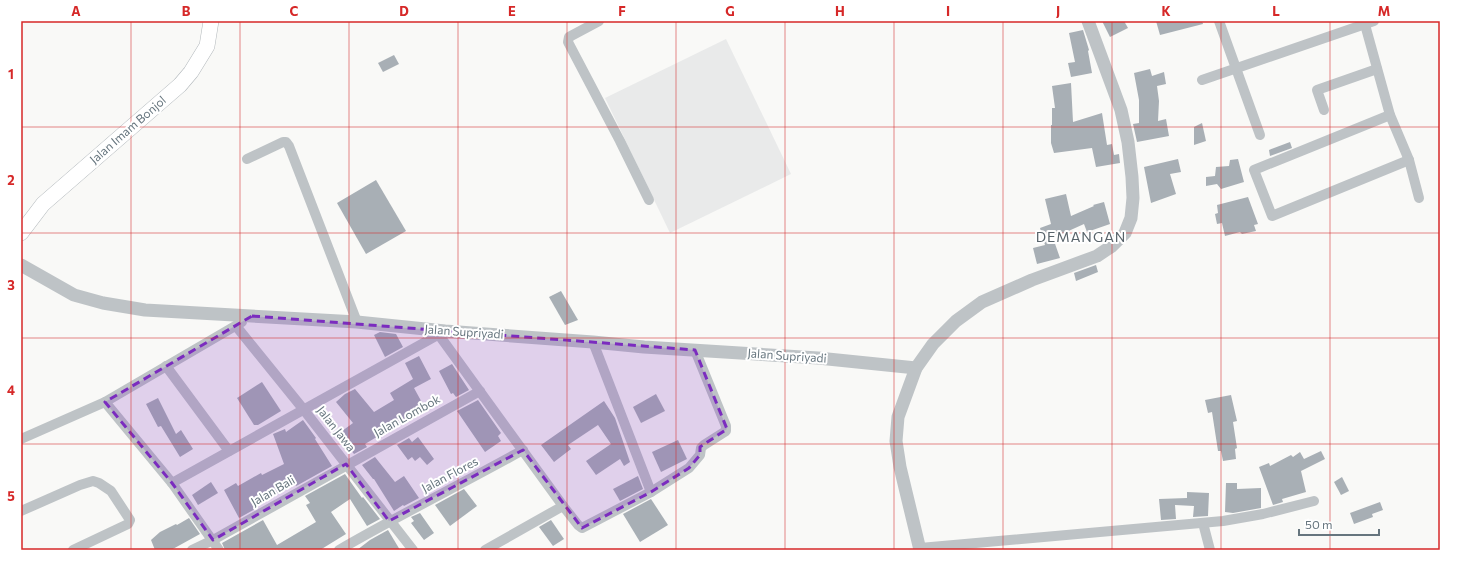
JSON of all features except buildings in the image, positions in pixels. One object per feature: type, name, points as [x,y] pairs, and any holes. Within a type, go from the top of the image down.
[{"type":"main road","name":"Jalan Imam Bonjol","points":[[44,204],[180,85],[191,72],[207,46],[211,21]]},
{"type":"main road","points":[[21,233],[44,204]]},
{"type":"street","points":[[599,21],[569,37],[568,42],[649,200]]},
{"type":"street","points":[[1088,21],[1121,110],[1128,142],[1133,198],[1131,218],[1125,233],[1112,246],[1097,256],[1032,280],[982,302],[956,321],[932,344],[916,368],[898,417],[896,441],[900,467],[920,549],[992,546],[1203,523],[1263,514],[1314,501]]},
{"type":"street","points":[[1219,21],[1260,135]]},
{"type":"street","points":[[1202,80],[1368,22],[1390,115],[1409,160],[1419,198]]},
{"type":"street","points":[[1324,110],[1317,90],[1378,69]]},
{"type":"street","points":[[1390,115],[1254,170],[1272,216],[1409,160]]},
{"type":"street","points":[[247,158],[283,142],[286,142],[289,146],[357,322]]},
{"type":"street","name":"Jalan Imam Bonjol","points":[[21,223],[44,204]]},
{"type":"street","name":"Jalan Supriyadi","points":[[21,266],[74,295],[103,303],[145,310],[357,322],[442,333],[818,358],[916,368]]},
{"type":"street","points":[[21,439],[105,402],[252,316]]},
{"type":"street","name":"Jalan Jawa","points":[[236,326],[304,410],[413,550]]},
{"type":"street","points":[[172,483],[442,333],[480,391],[522,450],[563,506],[582,528],[651,492],[689,468],[700,455],[702,446],[724,432],[726,429],[695,350]]},
{"type":"street","points":[[593,342],[651,492]]},
{"type":"street","points":[[166,366],[229,451]]},
{"type":"street","name":"Jalan Lombok","points":[[346,464],[480,391]]},
{"type":"street","points":[[105,402],[172,483],[220,550]]},
{"type":"street","name":"Jalan Flores","points":[[339,550],[389,521],[522,450]]},
{"type":"street","name":"Jalan Bali","points":[[192,550],[213,540],[346,464]]},
{"type":"street","points":[[21,511],[80,485],[93,481],[111,491],[130,520],[128,524],[73,550]]},
{"type":"street","points":[[485,550],[563,506]]},
{"type":"street","points":[[1203,523],[1210,550]]},
{"type":"highlighted area","points":[[252,316],[695,350],[727,429],[700,447],[700,455],[689,468],[651,492],[582,528],[523,450],[389,521],[346,464],[213,540],[172,483],[105,402]]},
{"type":"shaded area","points":[[726,39],[791,174],[670,233],[605,98]]},
{"type":"district","name":"DEMANGAN","points":[[1081,237]]}]
